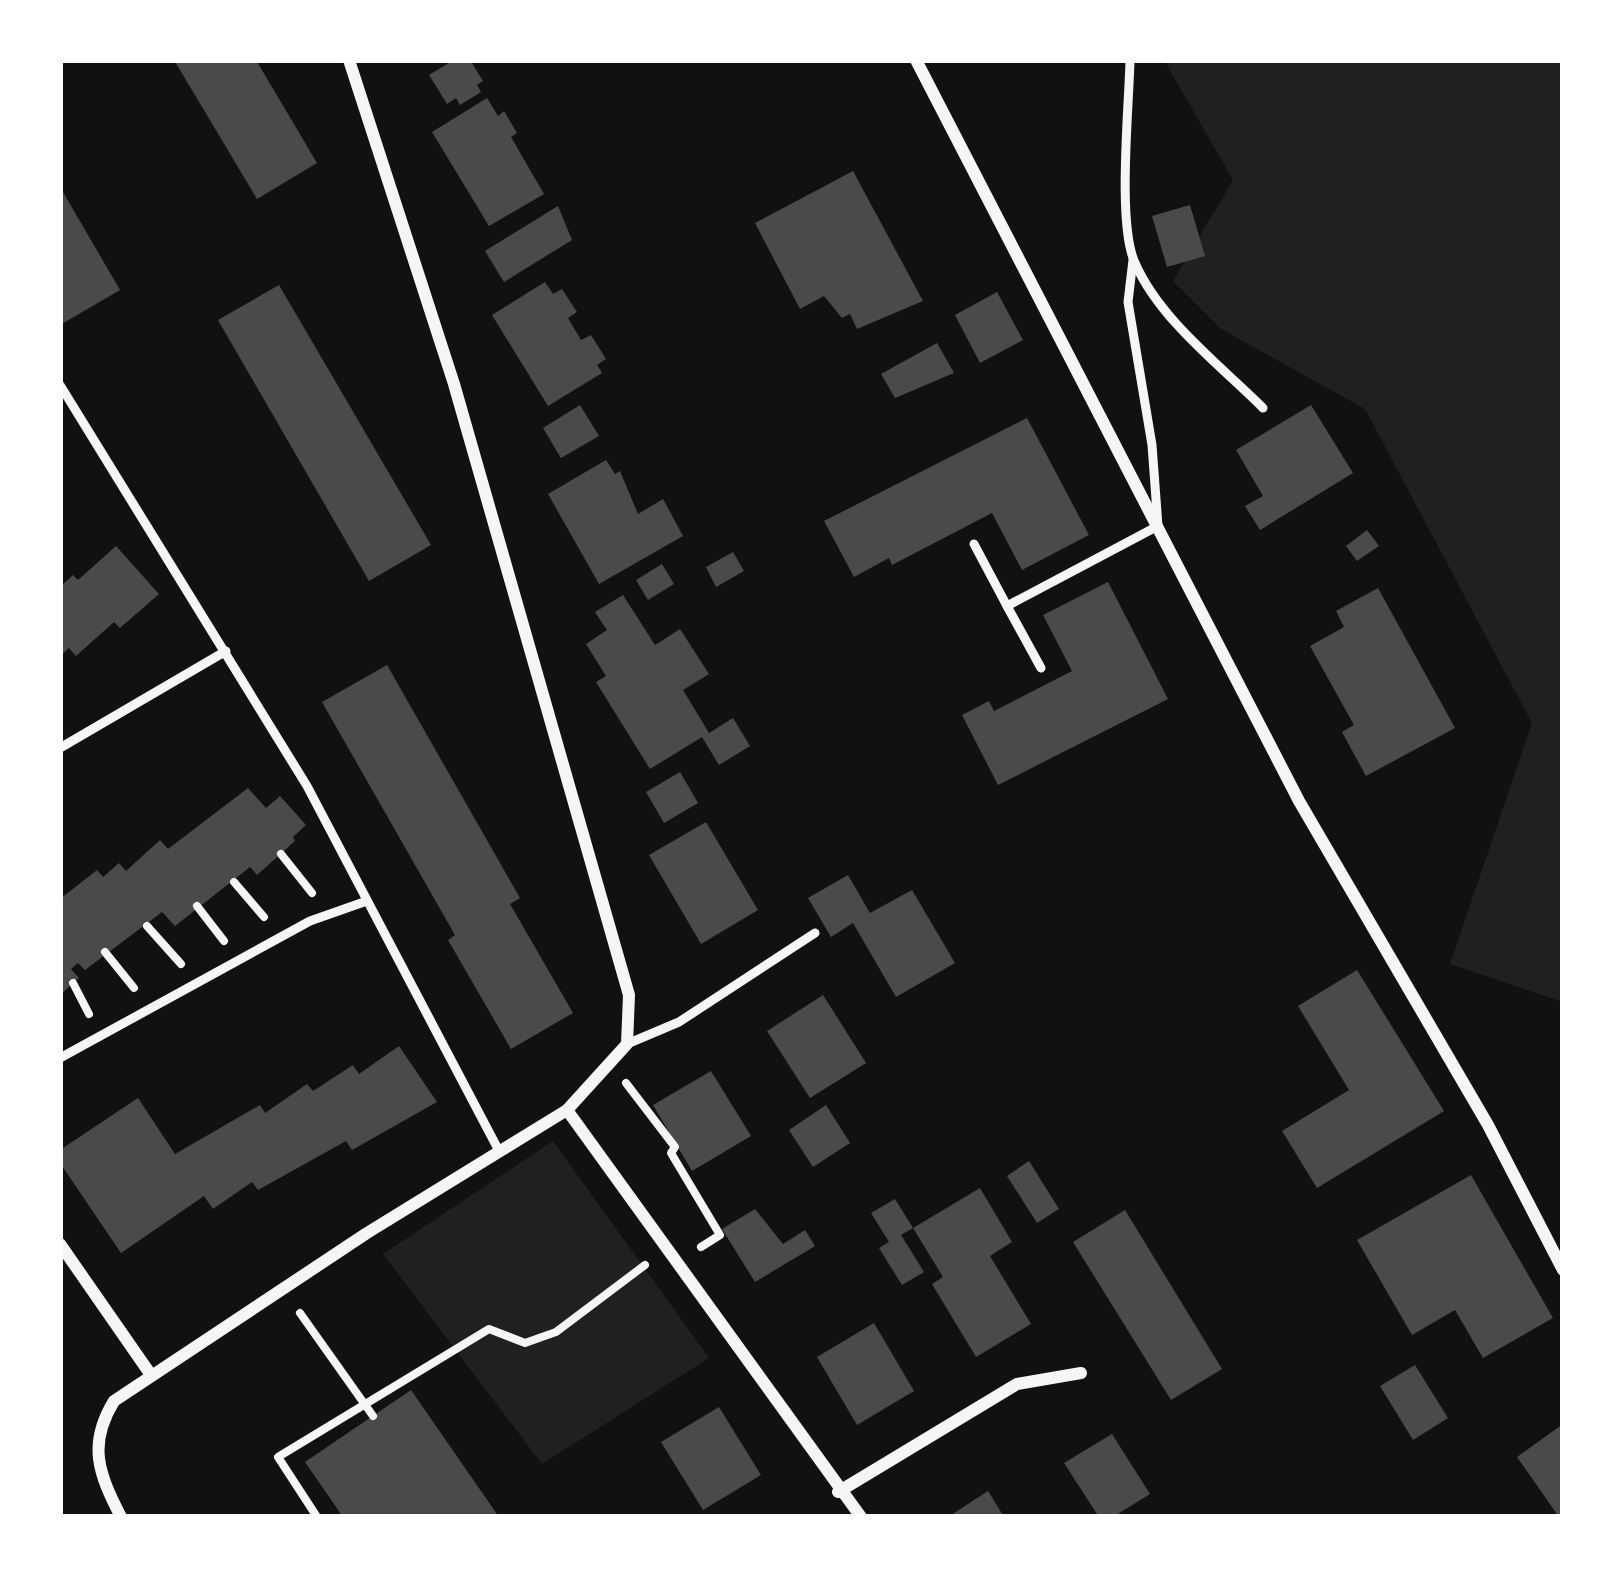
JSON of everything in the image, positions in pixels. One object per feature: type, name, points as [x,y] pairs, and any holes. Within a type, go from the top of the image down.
[{"type":"street","points":[[122,1517],[98,1465],[100,1425],[114,1401],[498,1149],[567,1109],[626,1044],[631,1011],[623,973],[454,384],[349,60]]},
{"type":"street","points":[[916,60],[1299,801],[1488,1124],[1563,1270]]},
{"type":"street","points":[[567,1109],[838,1492],[861,1517]]},
{"type":"street","points":[[60,1244],[151,1375]]},
{"type":"street","points":[[838,1492],[1017,1384],[1081,1373]]},
{"type":"lane","points":[[1007,606],[1158,526],[1152,446],[1128,302],[1133,260],[1127,207],[1130,60]]},
{"type":"lane","points":[[1133,260],[1162,307],[1263,409]]},
{"type":"lane","points":[[60,385],[307,786],[498,1149]]},
{"type":"lane","points":[[974,544],[1041,668]]},
{"type":"lane","points":[[60,748],[226,651]]},
{"type":"lane","points":[[60,1058],[281,937],[328,913],[364,902]]},
{"type":"lane","points":[[626,1044],[679,1022],[815,933]]},
{"type":"path","points":[[280,854],[328,913]]},
{"type":"path","points":[[234,883],[281,937]]},
{"type":"path","points":[[147,926],[198,982]]},
{"type":"path","points":[[105,952],[150,1009]]},
{"type":"path","points":[[317,1517],[278,1457],[489,1329],[525,1343],[541,1340],[675,1256],[720,1235],[647,1103],[608,1065]]},
{"type":"path","points":[[286,1292],[373,1416]]},
{"type":"shaded area","points":[[1164,60],[1563,60],[1563,1002],[1450,964],[1532,723],[1365,409],[1221,329],[1173,281],[1233,180]]},
{"type":"shaded area","points":[[553,1141],[709,1358],[542,1464],[383,1254]]},
{"type":"building","points":[[174,60],[256,60],[317,163],[257,199]]},
{"type":"building","points":[[454,60],[470,60],[483,81],[477,85],[481,92],[460,105],[456,98],[447,104],[429,75]]},
{"type":"building","points":[[487,98],[498,116],[504,111],[517,133],[511,137],[544,194],[489,226],[432,132]]},
{"type":"building","points":[[853,171],[923,301],[857,329],[850,314],[842,318],[824,296],[800,309],[755,223]]},
{"type":"building","points":[[60,187],[120,290],[60,325]]},
{"type":"building","points":[[1190,205],[1205,256],[1167,267],[1152,216]]},
{"type":"building","points":[[558,206],[572,240],[504,282],[485,251]]},
{"type":"building","points":[[545,282],[553,294],[562,289],[577,312],[568,318],[581,340],[591,335],[606,359],[597,365],[602,373],[548,406],[492,315]]},
{"type":"building","points":[[279,285],[431,545],[369,581],[218,320]]},
{"type":"building","points":[[997,292],[1023,340],[980,363],[955,315]]},
{"type":"building","points":[[937,343],[954,373],[895,398],[881,374]]},
{"type":"building","points":[[580,405],[599,436],[561,458],[543,428]]},
{"type":"building","points":[[1311,405],[1353,473],[1260,530],[1245,506],[1263,496],[1236,450]]},
{"type":"building","points":[[1027,418],[1089,535],[1022,570],[992,513],[892,565],[889,558],[854,577],[824,521]]},
{"type":"building","points":[[606,460],[615,474],[620,471],[638,514],[663,499],[683,536],[599,584],[548,494]]},
{"type":"building","points":[[1367,530],[1379,546],[1357,561],[1346,546]]},
{"type":"building","points":[[116,546],[159,594],[120,628],[114,622],[76,656],[69,648],[60,656],[60,587],[73,575],[78,580]]},
{"type":"building","points":[[733,552],[744,571],[716,587],[706,567]]},
{"type":"building","points":[[662,564],[674,584],[648,600],[636,580]]},
{"type":"building","points":[[1108,582],[1168,699],[998,785],[962,715],[989,701],[994,711],[1072,671],[1043,615]]},
{"type":"building","points":[[1378,588],[1455,728],[1366,776],[1342,732],[1354,725],[1310,646],[1344,627],[1336,611]]},
{"type":"building","points":[[623,595],[655,645],[680,629],[709,674],[683,690],[709,733],[733,718],[750,746],[719,765],[702,737],[650,769],[596,682],[606,676],[586,644],[607,630],[595,612]]},
{"type":"building","points":[[387,665],[520,898],[510,904],[573,1013],[511,1049],[448,940],[455,935],[322,702]]},
{"type":"building","points":[[680,772],[698,803],[664,823],[646,792]]},
{"type":"building","points":[[248,788],[266,808],[280,796],[306,825],[293,837],[295,841],[257,875],[250,867],[175,926],[162,912],[85,970],[78,963],[71,969],[79,978],[60,995],[60,899],[97,870],[103,877],[119,863],[126,871],[160,840],[168,849]]},
{"type":"building","points":[[706,822],[758,910],[701,944],[649,855]]},
{"type":"building","points":[[848,875],[870,913],[912,890],[955,963],[896,997],[853,923],[831,937],[808,898]]},
{"type":"building","points":[[1357,970],[1444,1111],[1317,1188],[1282,1131],[1349,1090],[1298,1006]]},
{"type":"building","points":[[823,995],[866,1063],[810,1098],[767,1031]]},
{"type":"building","points":[[399,1046],[437,1102],[352,1150],[346,1141],[258,1190],[252,1182],[213,1209],[204,1196],[121,1253],[60,1163],[60,1150],[138,1098],[175,1154],[260,1105],[265,1113],[307,1084],[313,1091],[353,1065],[359,1074]]},
{"type":"building","points":[[711,1071],[751,1136],[692,1171],[653,1105]]},
{"type":"building","points":[[826,1105],[850,1143],[813,1167],[789,1130]]},
{"type":"building","points":[[1029,1161],[1059,1209],[1037,1223],[1007,1176]]},
{"type":"building","points":[[1471,1175],[1553,1318],[1483,1358],[1455,1310],[1412,1335],[1357,1240]]},
{"type":"building","points":[[980,1188],[1012,1242],[990,1256],[1031,1324],[976,1357],[932,1284],[943,1277],[913,1228]]},
{"type":"building","points":[[895,1199],[913,1228],[901,1235],[924,1272],[902,1285],[879,1248],[889,1242],[871,1213]]},
{"type":"building","points":[[755,1209],[783,1244],[805,1230],[815,1246],[755,1282],[722,1229]]},
{"type":"building","points":[[1125,1210],[1222,1369],[1171,1400],[1073,1242]]},
{"type":"building","points":[[874,1323],[914,1391],[857,1425],[817,1357]]},
{"type":"building","points":[[1415,1365],[1448,1418],[1413,1440],[1380,1386]]},
{"type":"building","points":[[411,1390],[499,1517],[343,1517],[305,1462]]},
{"type":"building","points":[[719,1407],[761,1475],[703,1510],[661,1442]]},
{"type":"building","points":[[1563,1424],[1563,1517],[1559,1517],[1517,1457]]},
{"type":"building","points":[[1112,1434],[1150,1494],[1113,1517],[1099,1517],[1064,1463]]},
{"type":"building","points":[[988,1491],[1004,1517],[948,1517]]}]
